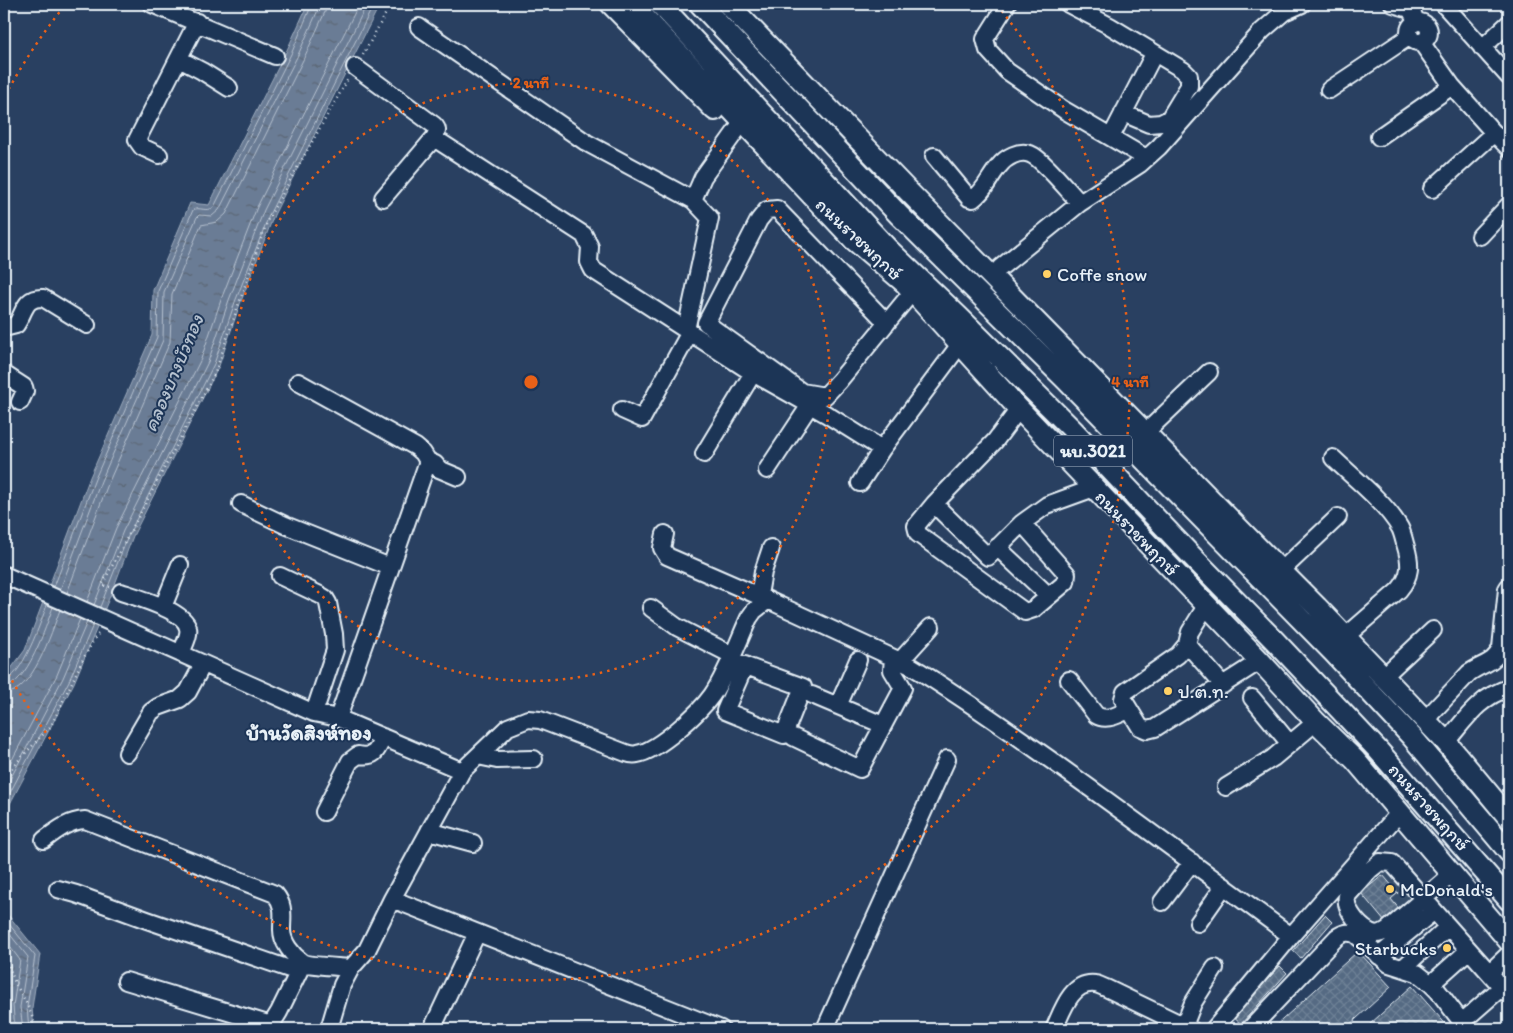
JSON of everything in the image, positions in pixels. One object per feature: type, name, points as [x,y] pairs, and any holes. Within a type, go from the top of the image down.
[{"type":"main road","points":[[611,4],[736,131],[826,227],[846,245],[909,287]]},
{"type":"main road","name":"ถนนราชพฤกษ์","points":[[632,4],[853,239],[909,287],[1018,409],[1260,661],[1316,722],[1355,760],[1509,941]]},
{"type":"main road","name":"ถนนราชพฤกษ์","points":[[700,4],[899,216],[1339,645],[1412,737],[1509,852]]},
{"type":"main road","name":"ถนนราชพฤกษ์","points":[[728,4],[909,192],[1317,607],[1339,645],[1383,677],[1446,742],[1509,818]]},
{"type":"main road","points":[[747,4],[914,181],[1040,310],[1057,332],[1071,357]]},
{"type":"main road","name":"ถนนราชพฤกษ์","points":[[664,8],[888,249],[1073,430],[1377,748],[1509,900]]},
{"type":"main road","points":[[1267,557],[1339,645]]},
{"type":"main road","points":[[1275,641],[1355,760]]},
{"type":"street","points":[[152,4],[275,56]]},
{"type":"street","points":[[1007,4],[985,39],[988,50],[997,61],[1007,71],[1064,110],[1146,158]]},
{"type":"street","points":[[1068,4],[1110,26],[1183,70],[1188,76],[1189,86],[1169,119],[1161,123],[1149,124],[1123,114]]},
{"type":"street","points":[[1000,268],[1080,203],[1159,147],[1262,31],[1284,12],[1302,4]]},
{"type":"street","points":[[1393,4],[1416,23],[1452,86],[1509,148]]},
{"type":"street","points":[[1329,90],[1416,23],[1446,5],[1509,77]]},
{"type":"street","points":[[159,155],[142,147],[137,140],[197,22]]},
{"type":"street","points":[[1482,48],[1509,23]]},
{"type":"street","points":[[419,27],[587,143],[693,200],[710,218],[688,331],[642,419],[622,410]]},
{"type":"street","points":[[1111,137],[1154,54]]},
{"type":"street","points":[[179,59],[229,88]]},
{"type":"street","points":[[355,67],[434,125],[438,132],[384,198]]},
{"type":"street","points":[[1379,137],[1452,86]]},
{"type":"street","points":[[693,200],[703,177],[736,131]]},
{"type":"street","points":[[1432,189],[1494,133]]},
{"type":"street","points":[[434,138],[584,235],[590,247],[589,262],[593,270],[753,373],[882,448]]},
{"type":"street","points":[[934,156],[969,198],[973,199],[983,189],[1000,164],[1014,155],[1023,153],[1031,155],[1080,203]]},
{"type":"street","points":[[1480,236],[1509,205]]},
{"type":"street","points":[[887,323],[777,210],[767,210],[759,220],[706,323],[802,392],[825,396],[887,323],[909,287]]},
{"type":"street","points":[[4,325],[8,327],[16,325],[28,302],[35,298],[44,298],[87,325]]},
{"type":"street","points":[[860,483],[882,448],[961,344]]},
{"type":"street","points":[[1146,432],[1209,372]]},
{"type":"street","points":[[704,454],[753,373]]},
{"type":"street","points":[[4,374],[24,387],[25,391],[20,402]]},
{"type":"street","points":[[298,382],[416,447],[424,454],[428,462],[338,718]]},
{"type":"street","points":[[767,470],[810,405]]},
{"type":"street","points":[[1018,409],[995,441],[934,504],[916,526],[918,534],[1025,612],[1034,609],[1066,582],[1067,574],[1022,523]]},
{"type":"street","points":[[1333,458],[1390,512],[1401,530],[1410,560],[1406,582],[1339,645]]},
{"type":"street","points":[[428,462],[458,477]]},
{"type":"street","points":[[970,572],[1022,523],[1046,505],[1094,488]]},
{"type":"street","points":[[241,504],[390,567]]},
{"type":"street","points":[[934,504],[1049,596]]},
{"type":"street","points":[[1281,571],[1338,517]]},
{"type":"street","points":[[665,534],[662,548],[667,556],[764,598],[897,660],[928,677],[1118,807],[1291,936]]},
{"type":"street","points":[[651,608],[677,627],[736,660],[803,687],[784,735],[725,711],[736,660],[749,618],[764,598],[763,572],[771,548]]},
{"type":"street","points":[[162,607],[180,565]]},
{"type":"street","points":[[4,575],[106,626],[181,654],[314,713],[338,718],[462,771]]},
{"type":"street","points":[[280,576],[320,595],[328,603],[334,634],[334,650],[314,713]]},
{"type":"street","points":[[1425,720],[1469,673],[1477,667],[1491,662],[1498,656],[1501,648],[1507,589],[1509,586]]},
{"type":"street","points":[[121,592],[162,607],[186,623],[189,629],[181,654]]},
{"type":"street","points":[[1206,606],[1190,632],[1187,644],[1178,655],[1126,692],[1123,699],[1140,727],[1147,730],[1155,728],[1260,661]]},
{"type":"street","points":[[794,737],[860,769],[903,688],[892,670],[897,660],[931,627]]},
{"type":"street","points":[[1383,677],[1433,630]]},
{"type":"street","points":[[1187,644],[1223,685]]},
{"type":"street","points":[[329,1029],[338,996],[351,968],[367,950],[392,899],[462,771],[508,727],[528,720],[540,720],[626,754],[636,754],[648,750],[664,740],[703,707],[736,660]]},
{"type":"street","points":[[838,706],[858,660]]},
{"type":"street","points":[[127,752],[151,712],[180,699],[188,692],[203,664]]},
{"type":"street","points":[[1069,680],[1096,715],[1101,718],[1107,719],[1129,710]]},
{"type":"street","points":[[1446,742],[1484,699],[1497,691],[1509,688]]},
{"type":"street","points":[[812,695],[883,725]]},
{"type":"street","points":[[1252,698],[1290,744]]},
{"type":"street","points":[[1226,787],[1273,758],[1316,722]]},
{"type":"street","points":[[324,812],[350,760],[358,755],[367,756],[373,754],[383,737]]},
{"type":"street","points":[[478,756],[497,760],[534,759]]},
{"type":"street","points":[[825,1029],[947,759]]},
{"type":"street","points":[[1214,1029],[1291,936],[1400,812]]},
{"type":"street","points":[[44,840],[74,821],[85,820],[275,894],[281,901],[284,912],[282,931],[284,941],[301,968]]},
{"type":"street","points":[[429,831],[455,840],[473,843]]},
{"type":"street","points":[[1162,902],[1192,862]]},
{"type":"street","points":[[1250,1029],[1337,936],[1349,932],[1356,934],[1389,964],[1417,974],[1431,984],[1465,1026],[1506,991],[1392,863],[1380,862],[1370,870],[1347,896],[1346,901],[1347,907],[1355,920],[1375,934],[1382,933],[1429,905]]},
{"type":"street","points":[[1379,956],[1429,905],[1452,874]]},
{"type":"street","points":[[1198,923],[1224,886]]},
{"type":"street","points":[[58,889],[147,920],[301,968],[351,968]]},
{"type":"street","points":[[392,899],[721,1029]]},
{"type":"street","points":[[1404,968],[1448,927]]},
{"type":"street","points":[[432,1029],[477,933]]},
{"type":"street","points":[[1431,984],[1469,950]]},
{"type":"street","points":[[1490,972],[1509,954]]},
{"type":"street","points":[[126,981],[270,1027],[280,1012],[301,968]]},
{"type":"street","points":[[1054,1029],[1071,995],[1082,986],[1094,984],[1188,1028],[1193,1003],[1215,968]]},
{"type":"path","points":[[121,592],[102,585],[215,373],[268,219],[390,4]]},
{"type":"path","points":[[4,781],[18,762],[51,726],[82,661],[96,636],[106,626]]},
{"type":"path","points":[[4,952],[15,983],[27,1004],[37,1029]]},
{"type":"shaded area","points":[[1391,866],[1414,900],[1375,932],[1349,901]]},
{"type":"water","name":"คลองบางบัวทอง","points":[[308,4],[380,4],[274,215],[219,366],[133,536],[74,683],[4,815],[4,678],[25,650],[90,477],[152,335],[153,290],[190,203],[209,205]]},
{"type":"water","points":[[4,910],[40,954],[32,1008],[34,1029],[4,1029]]},
{"type":"building","points":[[1383,875],[1398,893],[1391,899],[1400,910],[1385,922],[1361,893]]},
{"type":"building","points":[[1325,915],[1332,922],[1301,958],[1293,951]]},
{"type":"building","points":[[1358,951],[1391,987],[1345,1029],[1272,1029]]},
{"type":"building","points":[[1280,966],[1287,973],[1241,1024],[1233,1017]]},
{"type":"building","points":[[1412,986],[1450,1029],[1374,1029],[1370,1024]]},
{"type":"place","name":"Coffe snow","points":[[1047,274]]},
{"type":"place","name":"ป.ต.ท.","points":[[1168,691]]},
{"type":"place","name":"McDonald's","points":[[1390,889]]},
{"type":"place","name":"Starbucks","points":[[1447,948]]},
{"type":"district","name":"บ้านวัดสิงห์ทอง","points":[[309,732]]}]
